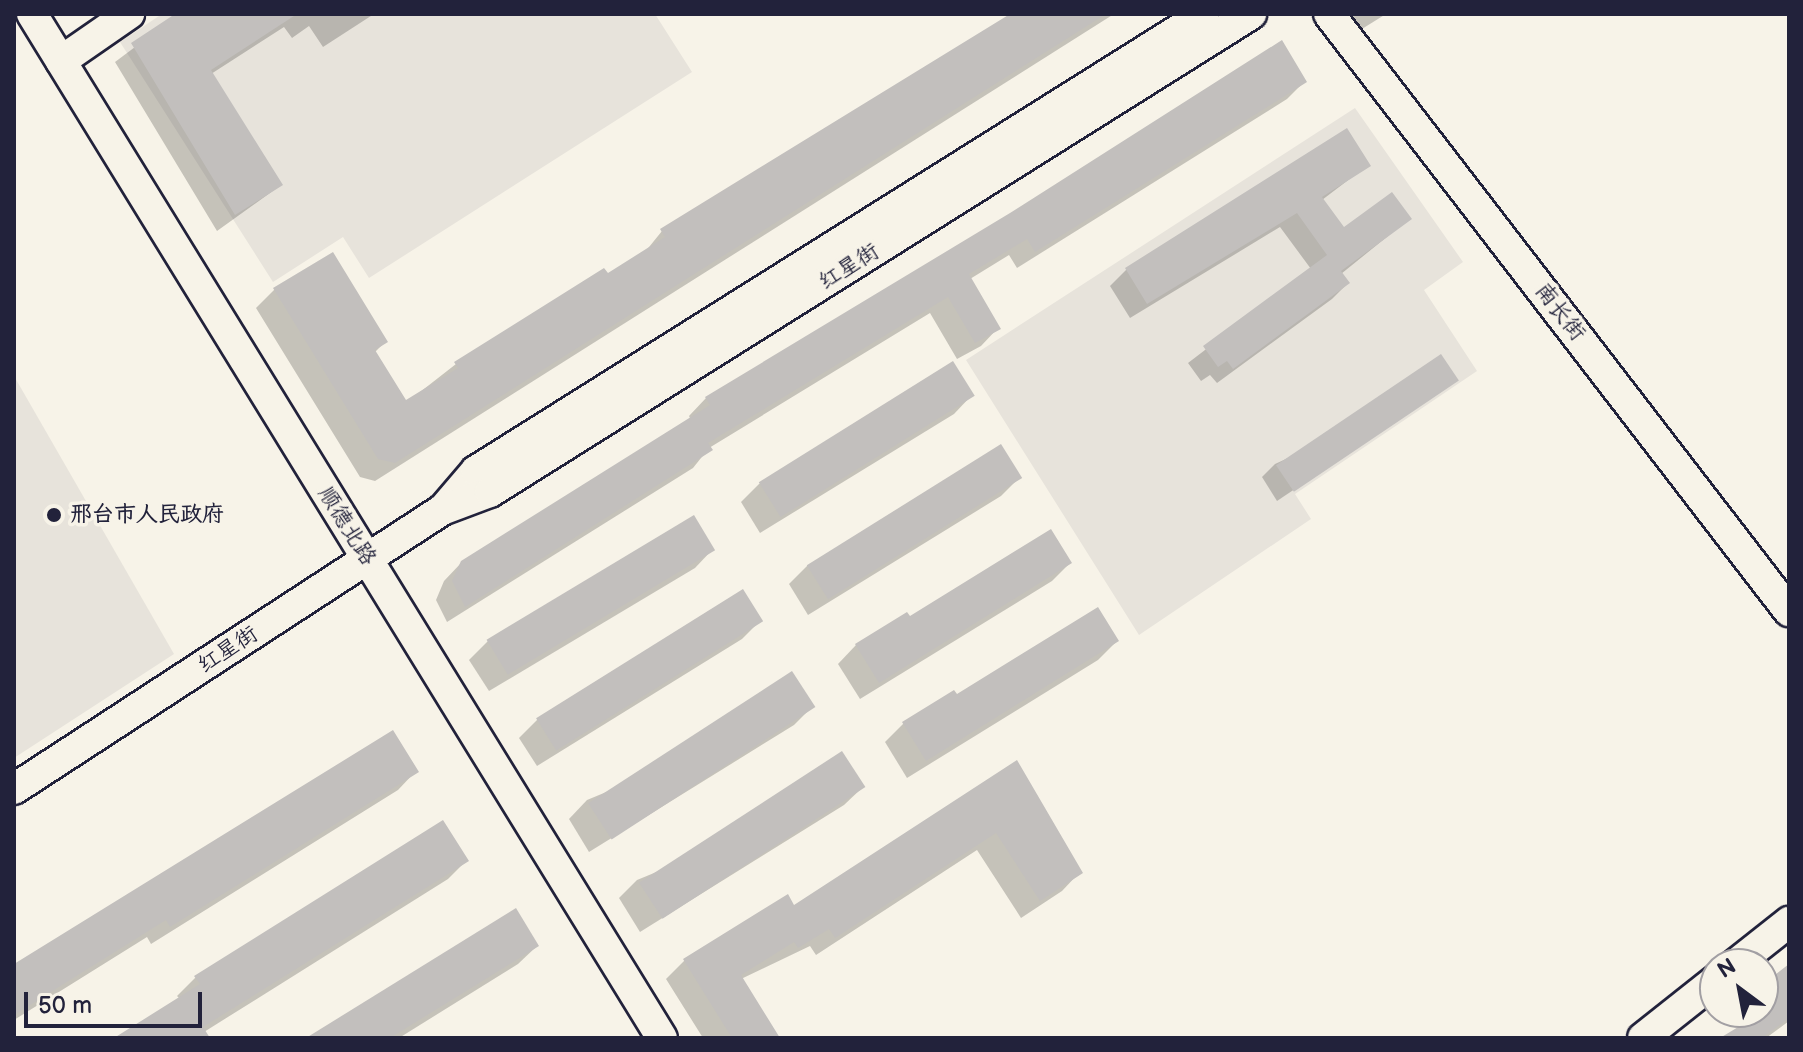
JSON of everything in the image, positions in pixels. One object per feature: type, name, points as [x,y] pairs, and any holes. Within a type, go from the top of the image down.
[{"type":"street","name":"顺德北路","points":[[32,14],[662,1038]]},
{"type":"street","points":[[61,61],[129,14]]},
{"type":"street","name":"红星街","points":[[442,510],[476,471],[1204,14]]},
{"type":"street","name":"红星街","points":[[14,789],[442,510],[490,492],[1251,14]]},
{"type":"street","name":"南长街","points":[[1329,14],[1789,611]]},
{"type":"street","points":[[1756,948],[1789,922]]},
{"type":"street","points":[[1643,1038],[1699,994]]},
{"type":"shaded area","points":[[162,14],[655,14],[692,72],[369,278],[343,237],[273,282],[120,42]]},
{"type":"shaded area","points":[[1355,108],[1463,262],[1424,290],[1477,371],[1295,494],[1311,519],[1139,635],[966,360]]},
{"type":"shaded area","name":"邢台市人民政府","points":[[14,376],[174,654],[14,758]]},
{"type":"building","points":[[175,14],[297,14],[211,70],[283,185],[235,215],[131,43]]},
{"type":"building","points":[[1010,14],[1106,14],[395,463],[378,459],[273,288],[333,252],[388,342],[375,350],[406,400],[458,368],[454,362],[604,268],[608,273],[665,237],[660,229]]},
{"type":"building","points":[[1282,40],[1307,82],[1035,252],[1027,239],[969,274],[1001,329],[975,343],[948,297],[708,443],[713,450],[465,607],[452,581],[461,561],[710,405],[705,397],[1010,213]]},
{"type":"building","points":[[1347,128],[1371,166],[1322,197],[1344,227],[1392,192],[1412,219],[1341,271],[1350,283],[1233,369],[1227,361],[1218,367],[1203,346],[1327,255],[1297,213],[1147,304],[1125,268]]},
{"type":"building","points":[[1441,354],[1459,381],[1294,492],[1276,465]]},
{"type":"building","points":[[953,361],[975,396],[781,517],[759,482]]},
{"type":"building","points":[[1001,444],[1022,478],[828,599],[807,565]]},
{"type":"building","points":[[694,515],[715,550],[508,675],[487,640]]},
{"type":"building","points":[[1051,529],[1072,563],[879,683],[855,644],[907,612],[910,616]]},
{"type":"building","points":[[743,589],[763,621],[556,751],[536,718]]},
{"type":"building","points":[[1098,607],[1119,641],[926,761],[902,722],[954,690],[957,694]]},
{"type":"building","points":[[792,671],[815,707],[612,839],[588,803]]},
{"type":"building","points":[[393,730],[419,772],[170,927],[166,920],[14,1015],[14,964]]},
{"type":"building","points":[[842,751],[865,787],[662,919],[639,883]]},
{"type":"building","points":[[1017,760],[1083,873],[1040,901],[996,833],[835,938],[829,929],[798,948],[794,942],[741,975],[780,1038],[732,1038],[683,959],[788,894],[794,905]]},
{"type":"building","points":[[443,820],[469,861],[203,1027],[210,1038],[114,1038],[200,984],[194,976]]},
{"type":"building","points":[[516,908],[539,946],[390,1038],[306,1038]]},
{"type":"building","points":[[1789,964],[1789,1018],[1779,1025],[1779,972]]},
{"type":"building","points":[[1737,1028],[1776,1028],[1762,1038],[1720,1038]]},
{"type":"place","name":"邢台市人民政府","points":[[54,515]]}]
